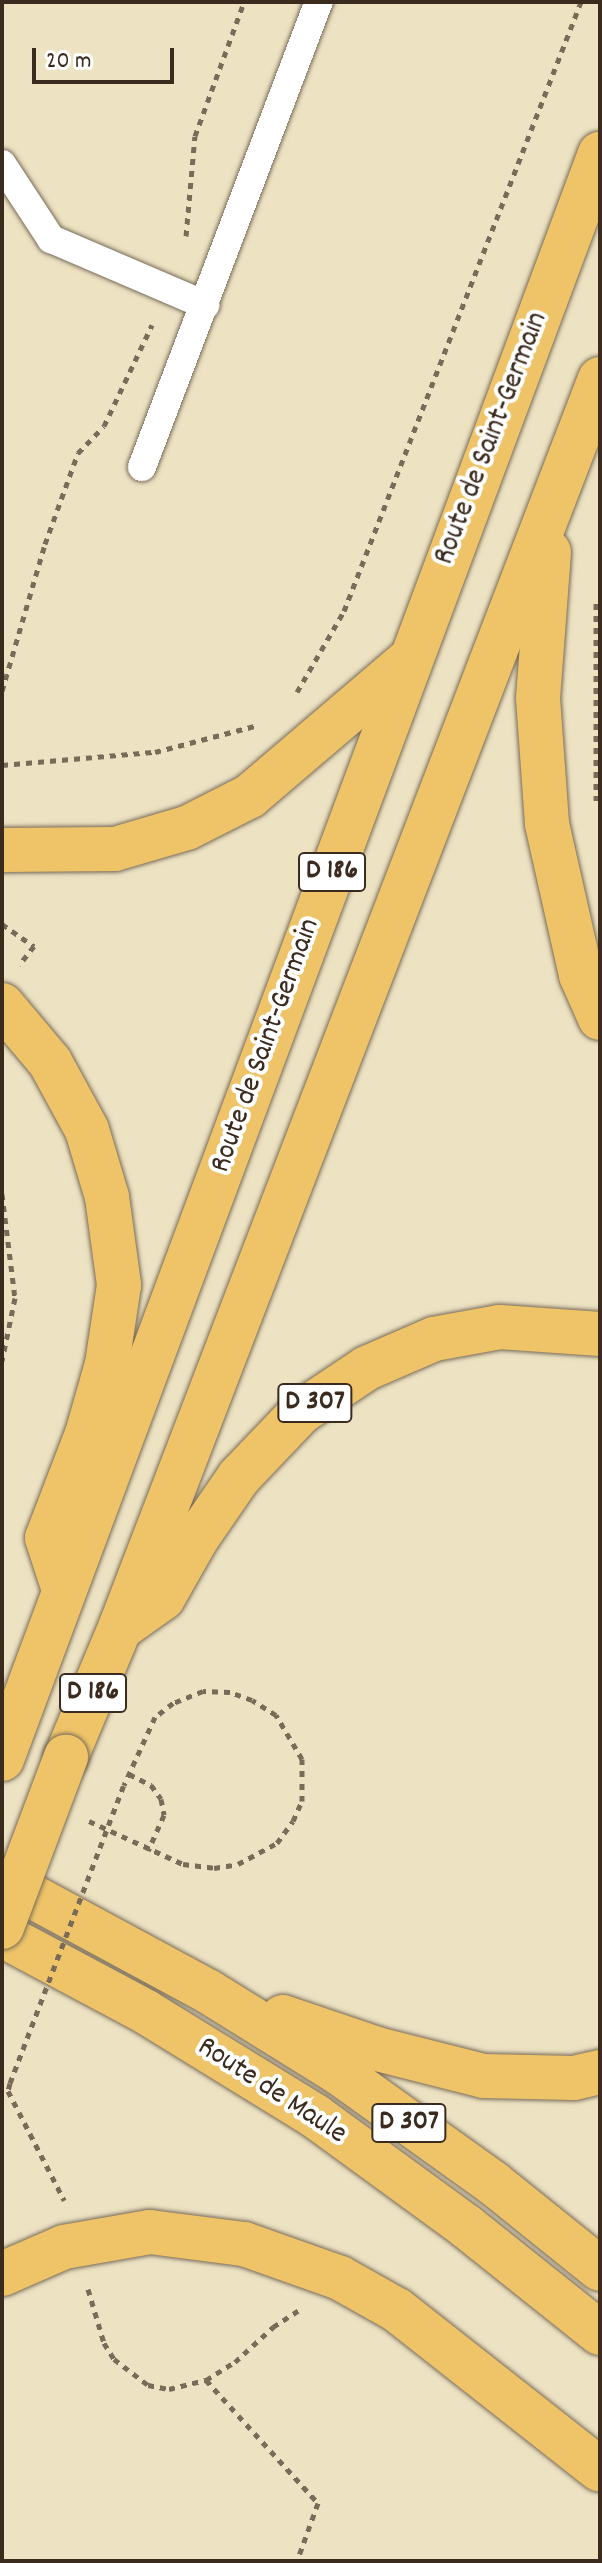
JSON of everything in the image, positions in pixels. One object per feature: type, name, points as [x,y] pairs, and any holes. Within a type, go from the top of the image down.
[{"type":"main road","name":"Route de Saint-Germain","points":[[7,1745],[600,154]]},
{"type":"main road","name":"D 186","points":[[2,1927],[600,379]]},
{"type":"main road","name":"D 186","points":[[548,520],[550,558],[538,698],[547,824],[581,975],[600,1018]]},
{"type":"main road","name":"D 186","points":[[2,850],[115,849],[187,828],[250,796],[411,659]]},
{"type":"main road","points":[[9,986],[87,1130],[107,1197],[119,1285],[107,1364],[87,1434],[47,1538],[64,1590]]},
{"type":"main road","name":"D 307","points":[[120,1628],[163,1598],[197,1538],[239,1477],[270,1444],[301,1412],[367,1368],[434,1339],[500,1327],[600,1334]]},
{"type":"main road","name":"Route de Maule","points":[[2,1880],[209,1992],[338,2072],[493,2183],[600,2269]]},
{"type":"main road","name":"Route de Maule","points":[[2,1935],[146,2012],[315,2116],[467,2227],[600,2333]]},
{"type":"main road","name":"D 307","points":[[209,1992],[377,2049],[484,2076],[574,2078],[600,2072]]},
{"type":"main road","points":[[2,2274],[64,2247],[150,2232],[244,2244],[340,2278],[397,2310],[600,2470]]},
{"type":"lane","points":[[142,467],[319,2]]},
{"type":"lane","points":[[2,164],[51,239],[205,305]]},
{"type":"path","points":[[2,691],[45,544],[78,453],[104,426],[142,340],[175,292],[182,273],[195,136],[244,2]]},
{"type":"path","points":[[286,702],[297,693],[344,611],[581,2]]},
{"type":"path","points":[[596,591],[596,805]]},
{"type":"path","points":[[2,765],[155,752],[254,727],[265,719]]},
{"type":"path","points":[[2,924],[34,946],[9,986]]},
{"type":"path","points":[[2,1194],[6,1200],[15,1298],[2,1361]]},
{"type":"path","points":[[65,2202],[8,2091],[124,1785],[129,1774],[155,1717],[173,1703],[203,1691],[230,1692],[252,1700],[276,1715],[289,1732],[302,1759],[302,1801],[285,1832],[261,1854],[238,1864],[214,1868],[183,1864],[148,1851],[164,1815],[161,1799],[151,1785],[129,1774]]},
{"type":"path","points":[[89,2289],[104,2343],[130,2374],[148,2385],[169,2389],[206,2380],[235,2362],[273,2327],[295,2312],[307,2310]]},
{"type":"path","points":[[206,2380],[318,2503],[297,2561]]}]
